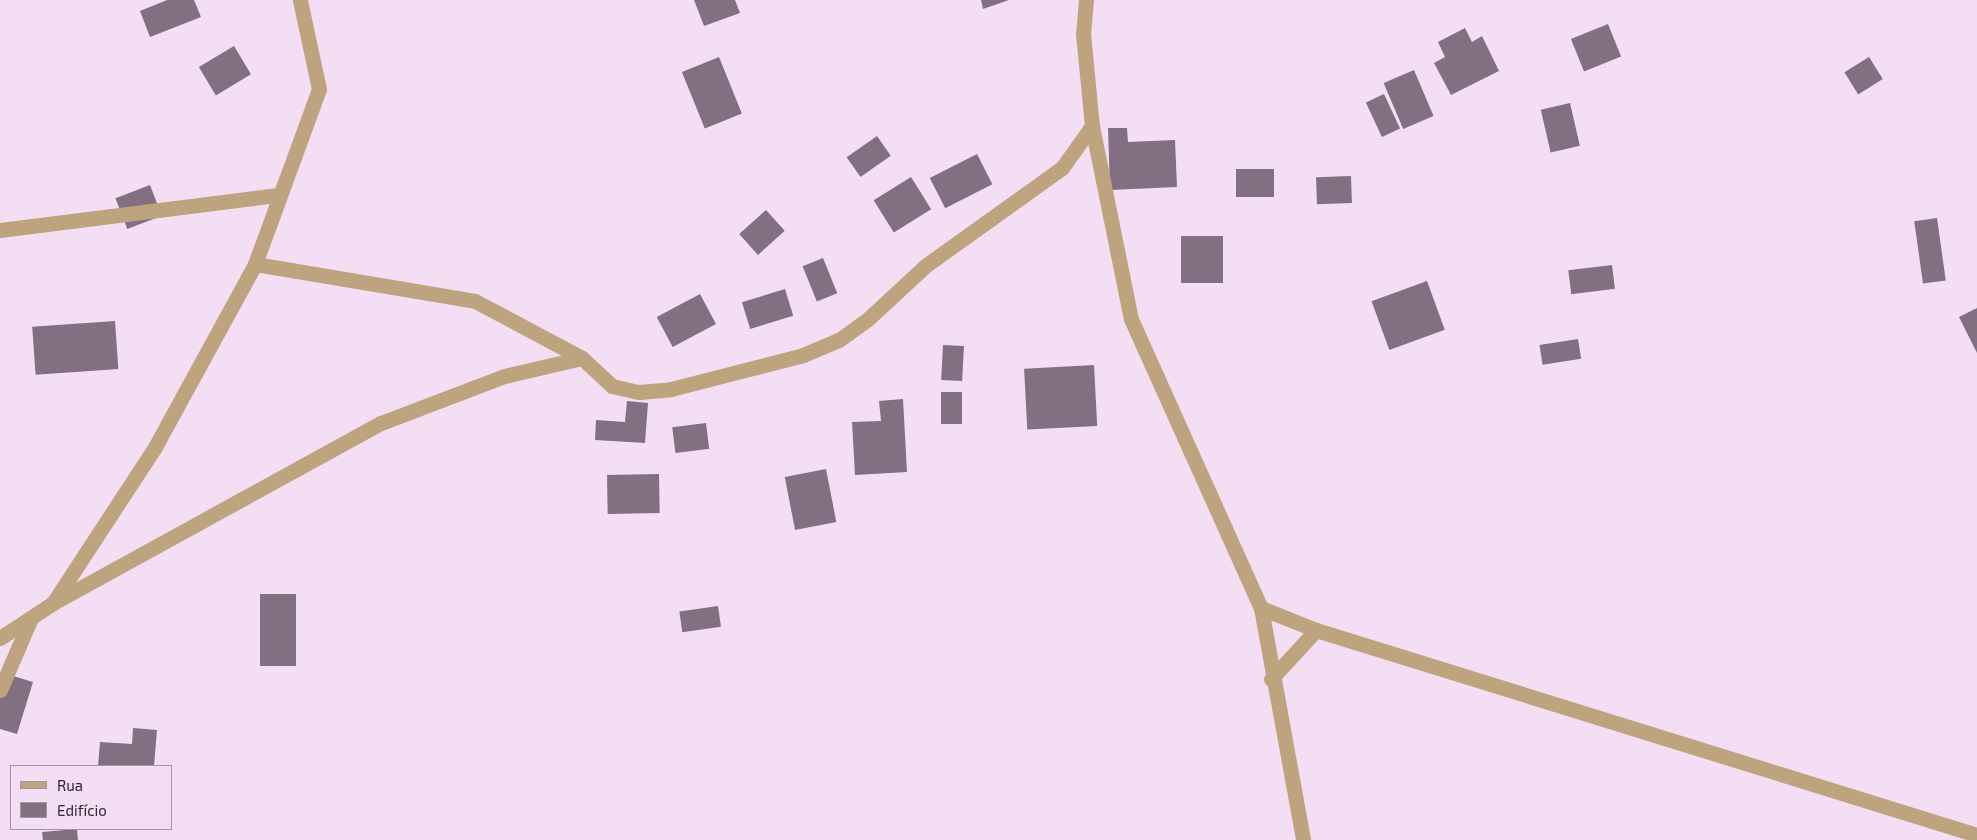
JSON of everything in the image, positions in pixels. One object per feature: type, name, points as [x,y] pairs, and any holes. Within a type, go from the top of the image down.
[{"type":"street","points":[[53,603],[155,448],[255,264],[278,196],[320,89],[300,0]]},
{"type":"street","points":[[1086,0],[1082,33],[1092,126],[1131,318],[1260,608],[1271,679],[1303,840]]},
{"type":"street","points":[[255,264],[475,301],[582,358],[612,386],[639,392],[671,389],[794,357],[838,340],[868,319],[925,266],[1062,168],[1092,126]]},
{"type":"street","points":[[0,230],[278,196]]},
{"type":"street","points":[[0,638],[53,603],[381,423],[504,376],[582,358]]},
{"type":"street","points":[[1260,608],[1316,630],[1977,835]]},
{"type":"street","points":[[0,690],[31,618]]},
{"type":"street","points":[[1271,679],[1316,630]]},
{"type":"building","points":[[167,0],[194,0],[201,17],[150,37],[140,11]]},
{"type":"building","points":[[694,0],[735,0],[740,13],[704,26]]},
{"type":"building","points":[[981,0],[1009,0],[983,9]]},
{"type":"building","points":[[1608,24],[1621,56],[1584,71],[1571,39]]},
{"type":"building","points":[[1465,28],[1472,42],[1482,36],[1499,71],[1451,95],[1434,63],[1445,57],[1438,42]]},
{"type":"building","points":[[234,46],[251,74],[216,95],[199,67]]},
{"type":"building","points":[[719,57],[742,114],[705,129],[682,72]]},
{"type":"building","points":[[1869,57],[1883,79],[1858,94],[1844,72]]},
{"type":"building","points":[[1414,70],[1434,116],[1403,129],[1384,83]]},
{"type":"building","points":[[1384,94],[1400,128],[1382,137],[1366,102]]},
{"type":"building","points":[[1570,103],[1580,146],[1551,153],[1541,110]]},
{"type":"building","points":[[1108,128],[1127,128],[1128,142],[1175,140],[1177,187],[1110,190]]},
{"type":"building","points":[[877,136],[891,156],[860,177],[847,157]]},
{"type":"building","points":[[977,154],[992,184],[945,208],[930,178]]},
{"type":"building","points":[[1236,169],[1274,169],[1274,197],[1236,197]]},
{"type":"building","points":[[1351,176],[1352,203],[1317,204],[1316,177]]},
{"type":"building","points":[[911,177],[931,209],[894,233],[874,200]]},
{"type":"building","points":[[150,185],[162,216],[127,229],[115,198]]},
{"type":"building","points":[[766,210],[785,231],[758,255],[739,234]]},
{"type":"building","points":[[1937,218],[1946,280],[1923,284],[1914,221]]},
{"type":"building","points":[[1181,236],[1223,236],[1223,283],[1181,283]]},
{"type":"building","points":[[823,258],[837,293],[817,301],[803,266]]},
{"type":"building","points":[[1612,265],[1615,289],[1571,294],[1568,270]]},
{"type":"building","points":[[1427,281],[1445,330],[1389,350],[1372,301]]},
{"type":"building","points":[[785,289],[793,316],[750,329],[742,302]]},
{"type":"building","points":[[700,294],[716,324],[673,347],[657,317]]},
{"type":"building","points":[[1977,308],[1977,353],[1959,317]]},
{"type":"building","points":[[115,321],[118,369],[36,375],[32,327]]},
{"type":"building","points":[[1578,339],[1581,359],[1543,365],[1539,345]]},
{"type":"building","points":[[943,345],[964,346],[962,381],[941,380]]},
{"type":"building","points":[[1094,365],[1097,426],[1027,430],[1024,369]]},
{"type":"building","points":[[941,392],[962,392],[962,424],[941,424]]},
{"type":"building","points":[[903,399],[907,472],[855,475],[852,422],[881,421],[879,401]]},
{"type":"building","points":[[627,401],[648,403],[645,443],[595,440],[596,420],[625,422]]},
{"type":"building","points":[[706,423],[709,449],[675,453],[672,427]]},
{"type":"building","points":[[826,469],[836,522],[795,530],[785,477]]},
{"type":"building","points":[[659,474],[660,513],[608,514],[607,475]]},
{"type":"building","points":[[260,594],[296,594],[296,666],[260,666]]},
{"type":"building","points":[[718,606],[721,627],[682,632],[679,611]]},
{"type":"building","points":[[0,672],[33,682],[17,734],[0,729]]},
{"type":"building","points":[[133,728],[157,730],[154,765],[98,765],[100,742],[132,744]]},
{"type":"building","points":[[77,830],[78,840],[43,840],[42,832]]}]
